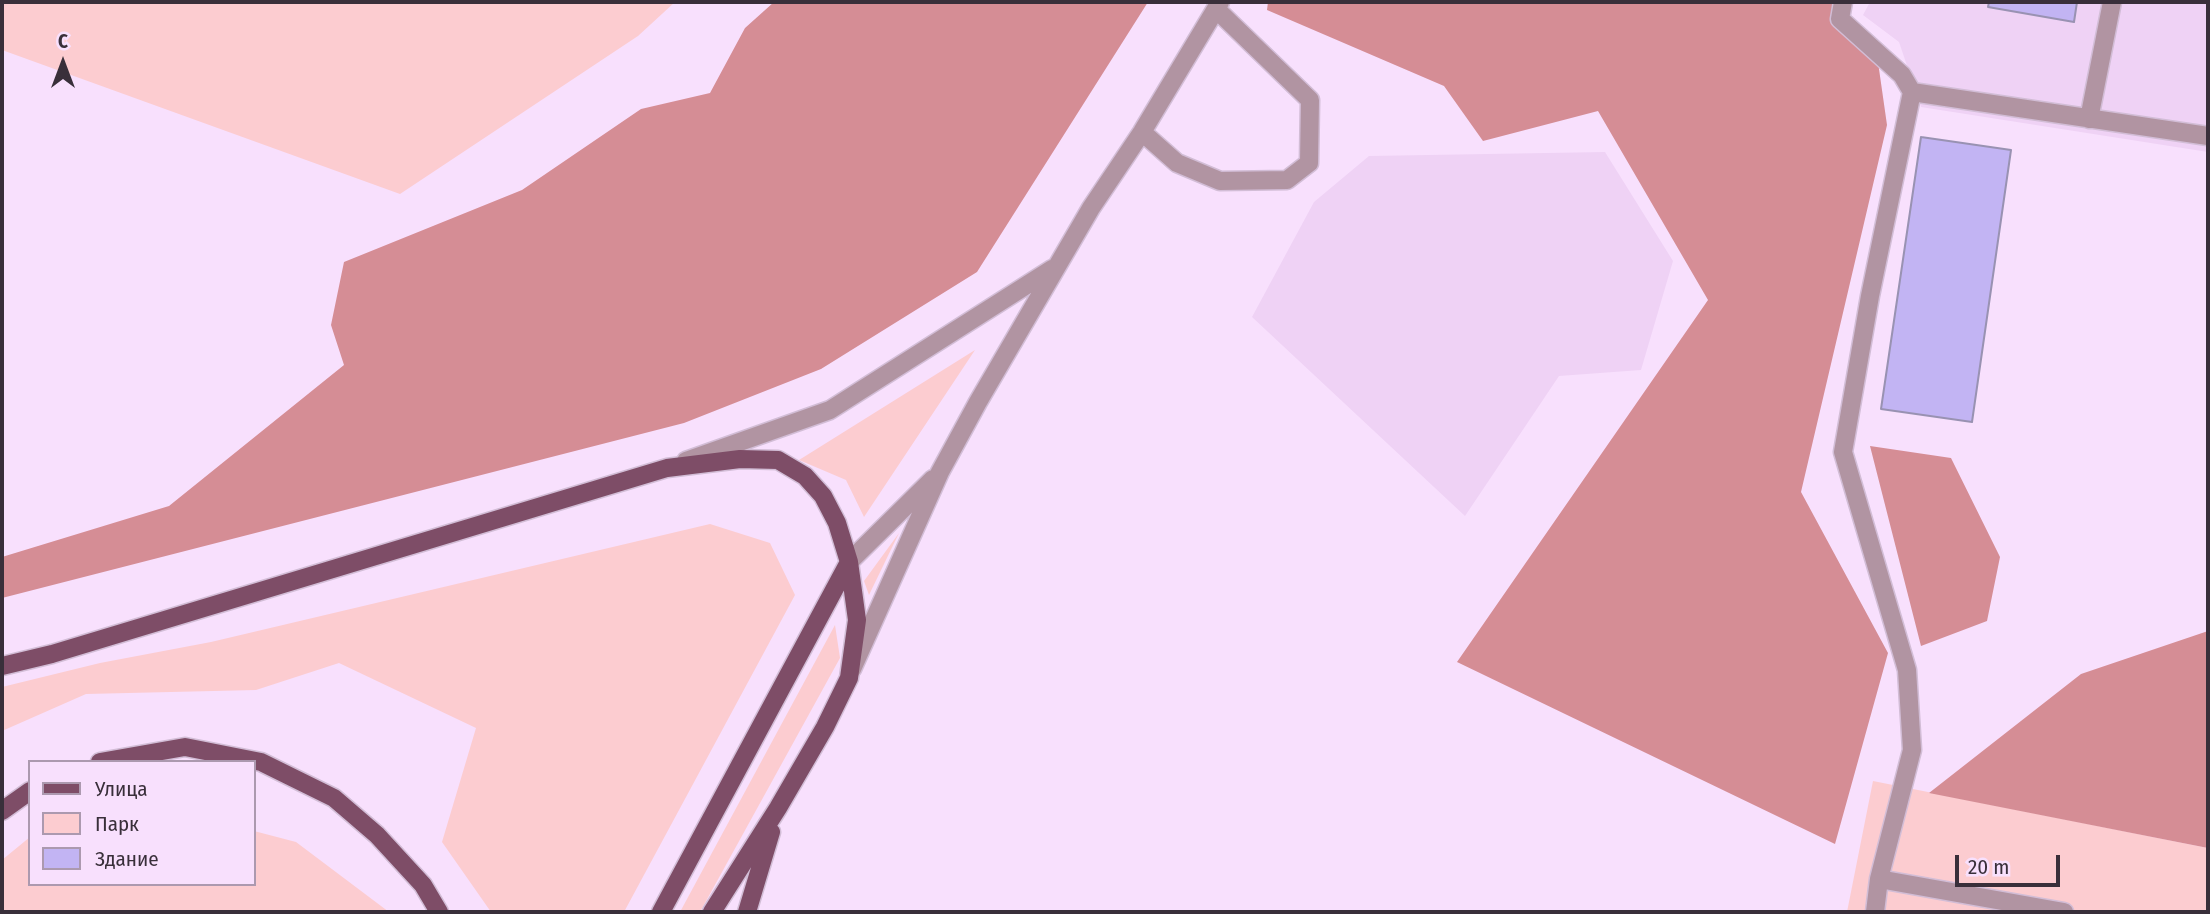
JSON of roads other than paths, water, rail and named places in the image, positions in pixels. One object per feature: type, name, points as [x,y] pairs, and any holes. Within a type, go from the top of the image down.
[{"type":"main road","points":[[2,666],[52,654],[667,468],[740,459],[778,460],[805,476],[823,496],[837,523],[849,562],[857,620],[849,677],[825,727],[778,808],[712,912]]},
{"type":"main road","points":[[661,912],[849,562]]},
{"type":"main road","points":[[111,760],[185,747],[251,760]]},
{"type":"main road","points":[[256,761],[334,798],[377,835],[424,885],[439,912]]},
{"type":"main road","points":[[2,811],[28,792]]},
{"type":"main road","points":[[747,912],[778,808]]},
{"type":"street","points":[[1843,2],[1840,19],[1902,75],[1912,92],[1870,296],[1843,452],[1907,670],[1912,750],[1879,879],[1875,912]]},
{"type":"street","points":[[2089,119],[2112,2]]},
{"type":"street","points":[[849,677],[940,472],[1055,267],[1142,132],[1218,5],[1310,100],[1309,163],[1287,180],[1220,181],[1177,163],[1142,132]]},
{"type":"street","points":[[1912,92],[2208,136]]},
{"type":"street","points":[[667,468],[830,410],[1055,267]]},
{"type":"street","points":[[849,562],[940,472]]},
{"type":"street","points":[[1879,879],[2064,912]]}]
